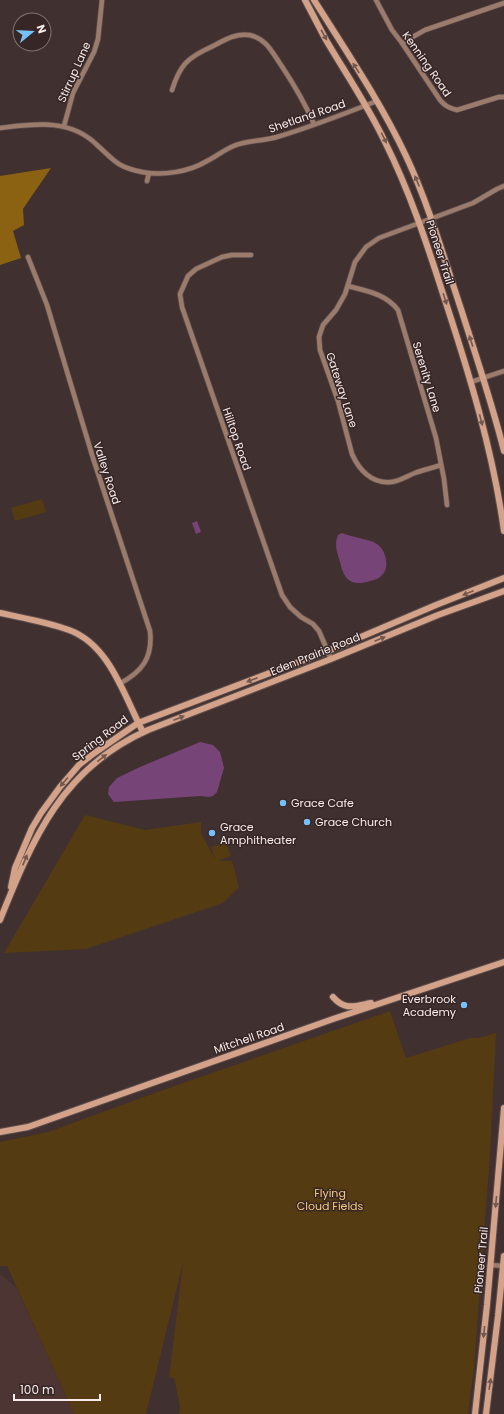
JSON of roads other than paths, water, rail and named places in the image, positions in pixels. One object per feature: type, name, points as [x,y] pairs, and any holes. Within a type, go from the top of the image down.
[{"type":"main road","name":"Pioneer Trail","points":[[305,0],[326,39],[366,105],[395,163],[420,222],[470,382],[488,448],[504,531]]},
{"type":"main road","name":"Pioneer Trail","points":[[314,0],[377,101],[406,157],[431,218],[483,378],[504,451]]},
{"type":"main road","name":"Eden Prairie Road","points":[[138,723],[328,651],[504,578]]},
{"type":"main road","name":"Eden Prairie Road","points":[[143,732],[504,590]]},
{"type":"main road","points":[[0,613],[56,626],[80,635],[99,651],[110,664],[143,732]]},
{"type":"main road","name":"Spring Road","points":[[9,896],[15,868],[22,850],[32,828],[50,799],[79,765],[104,745],[138,723]]},
{"type":"main road","name":"Spring Road","points":[[0,920],[9,896],[38,834],[55,806],[73,783],[108,753],[143,732]]},
{"type":"main road","name":"Mitchell Road","points":[[0,1132],[28,1127],[384,1001],[504,962]]},
{"type":"main road","points":[[332,997],[346,1007],[384,1001]]},
{"type":"main road","name":"Pioneer Trail","points":[[474,1414],[490,1266],[504,1108]]},
{"type":"main road","name":"Pioneer Trail","points":[[486,1414],[495,1347],[504,1256]]},
{"type":"street","name":"Stirrup Lane","points":[[64,126],[73,93],[94,52],[98,40],[102,0]]},
{"type":"street","name":"Kenning Road","points":[[376,0],[392,30],[440,100],[450,108],[457,110],[463,109],[504,97]]},
{"type":"street","points":[[402,43],[425,30],[504,3]]},
{"type":"street","points":[[172,90],[177,74],[189,59],[197,53],[234,36],[249,35],[264,42],[273,52],[300,94],[314,124]]},
{"type":"street","name":"Shetland Road","points":[[0,128],[41,124],[64,126],[74,129],[86,136],[97,144],[120,166],[128,169],[158,174],[187,169],[206,162],[237,144],[279,136],[377,101]]},
{"type":"street","points":[[147,182],[149,173]]},
{"type":"street","name":"Gateway Lane","points":[[441,466],[391,482],[373,479],[365,474],[355,461],[352,454],[338,401],[319,344],[319,337],[323,325],[341,302],[348,286],[355,262],[366,247],[379,238],[473,202],[504,186]]},
{"type":"street","name":"Hilltop Road","points":[[251,255],[232,254],[196,269],[188,276],[180,294],[182,307],[282,595],[290,607],[301,617],[313,624],[319,631],[331,659]]},
{"type":"street","name":"Valley Road","points":[[28,257],[47,305],[91,452],[150,631],[151,643],[149,654],[142,667],[129,679],[119,684]]},
{"type":"street","name":"Serenity Lane","points":[[348,286],[380,295],[390,300],[398,310],[436,438],[448,505]]},
{"type":"street","points":[[470,382],[504,371]]},
{"type":"street","points":[[490,1266],[504,1266]]},
{"type":"place","name":"Grace Cafe","points":[[283,803]]},
{"type":"place","name":"Grace Church","points":[[307,822]]},
{"type":"place","name":"Grace Amphitheater","points":[[212,833]]},
{"type":"place","name":"Everbrook Academy","points":[[464,1005]]},
{"type":"park label","name":"Flying Cloud Fields","points":[[330,1199]]}]
